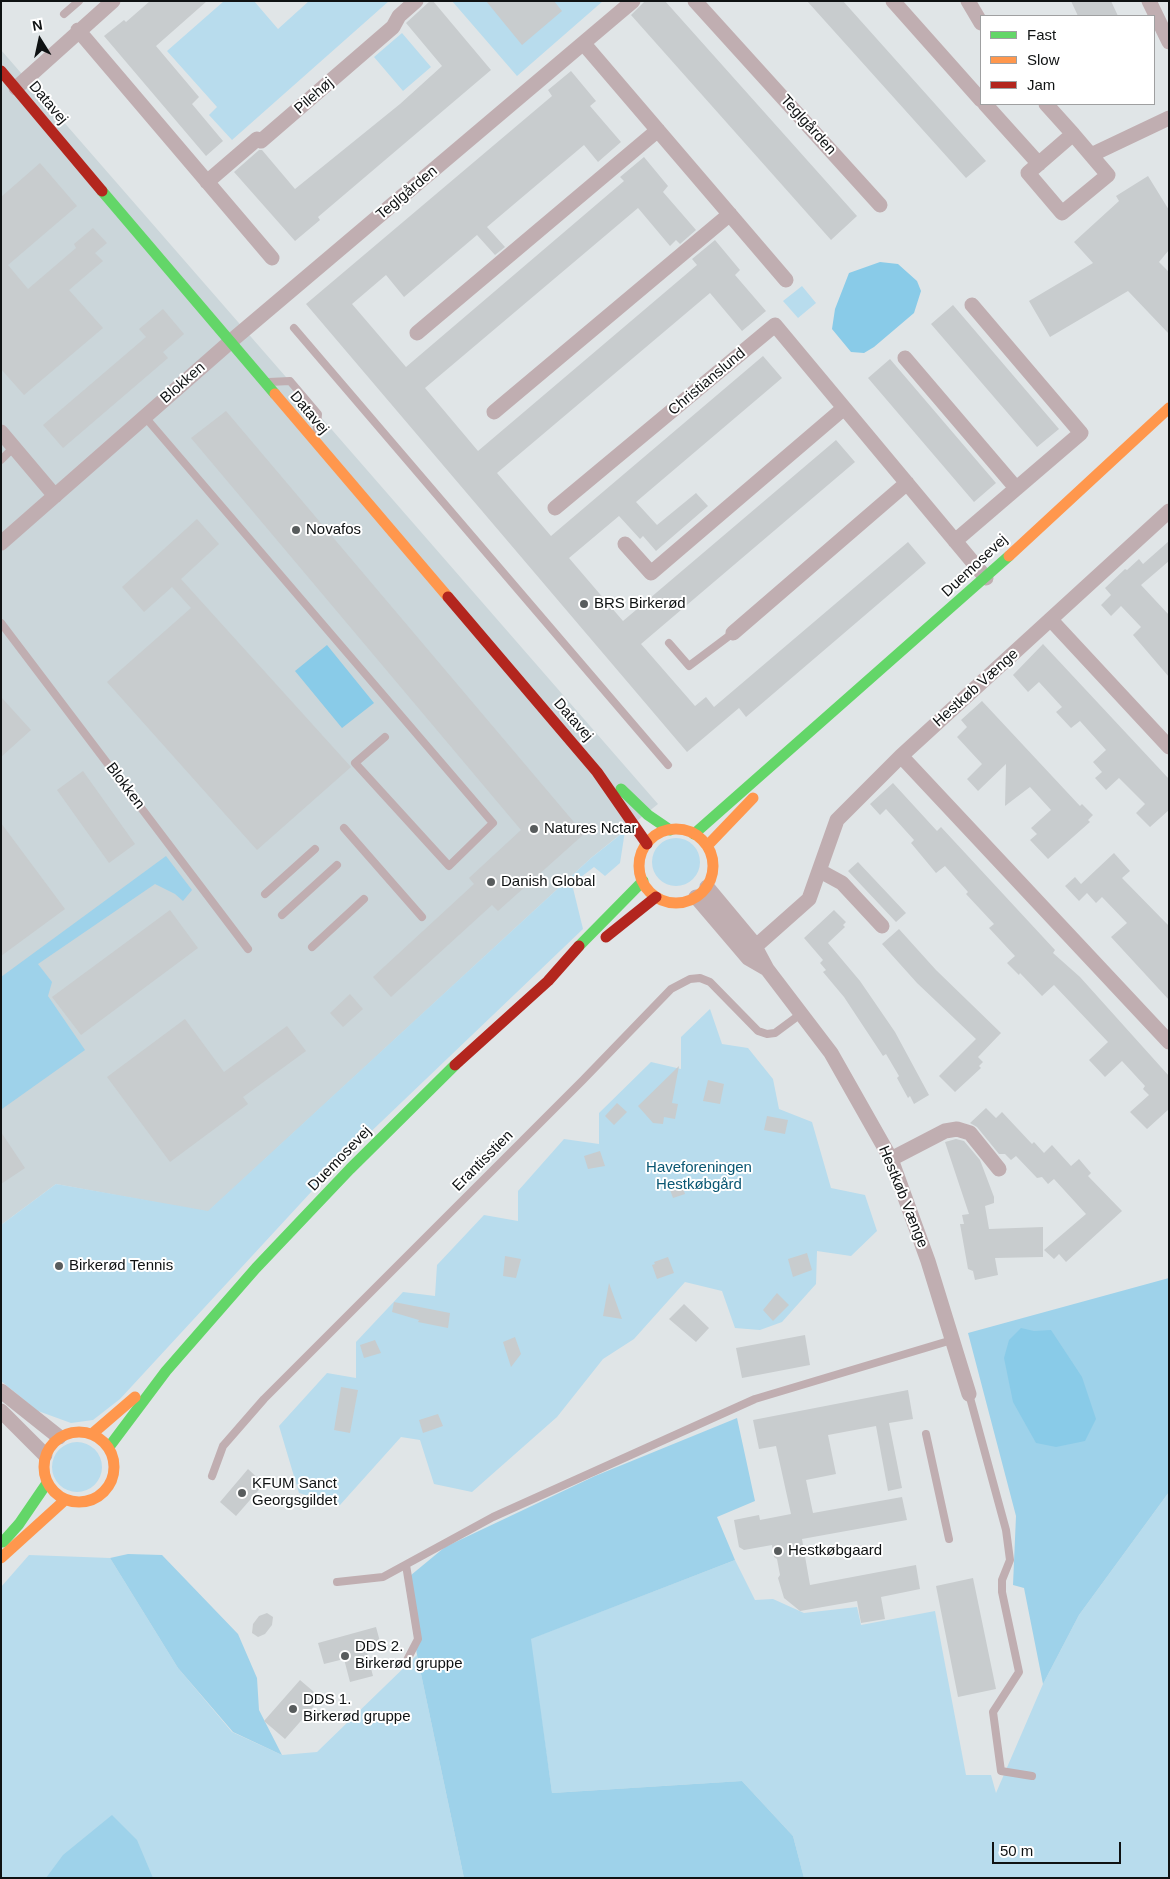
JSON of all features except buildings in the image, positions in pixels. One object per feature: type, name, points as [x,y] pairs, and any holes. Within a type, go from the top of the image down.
[{"type":"street","points":[[16,88],[78,30],[113,1]]},
{"type":"street","name":"Pilehøj","points":[[207,182],[257,139],[261,141],[312,98],[392,27],[399,16],[416,1]]},
{"type":"street","name":"Teglgården","points":[[230,342],[633,1]]},
{"type":"street","name":"Teglgården","points":[[696,1],[880,205]]},
{"type":"street","points":[[893,1],[980,99]]},
{"type":"street","points":[[968,1],[980,22]]},
{"type":"street","points":[[1149,1],[1169,42]]},
{"type":"street","points":[[78,30],[272,258]]},
{"type":"street","points":[[584,44],[786,280]]},
{"type":"street","name":"Datavej","points":[[1,71],[316,444],[597,772],[647,844]]},
{"type":"street","points":[[986,105],[1039,164]]},
{"type":"street","points":[[1047,105],[1073,134],[1108,176],[1062,213],[1028,173],[1073,134]]},
{"type":"street","points":[[1091,155],[1169,118]]},
{"type":"street","points":[[417,334],[658,130]]},
{"type":"street","points":[[494,412],[730,214]]},
{"type":"street","points":[[955,541],[1081,433],[972,305]]},
{"type":"street","name":"Christianslund","points":[[555,508],[776,325],[986,578]]},
{"type":"street","name":"Blokken","points":[[1,543],[230,342]]},
{"type":"street","points":[[905,358],[1016,488]]},
{"type":"street","points":[[625,544],[651,573],[844,408]]},
{"type":"street","name":"Duemosevej","points":[[694,834],[986,578],[1169,408]]},
{"type":"street","points":[[1,432],[55,496]]},
{"type":"street","points":[[734,633],[907,482]]},
{"type":"street","name":"Hestkøb Vænge","points":[[756,946],[809,899],[837,820],[901,756],[1169,511]]},
{"type":"street","points":[[1051,620],[1169,747]]},
{"type":"street","name":"Duemosevej","points":[[707,846],[790,759],[800,743]]},
{"type":"street","points":[[901,756],[1169,1042]]},
{"type":"street","name":"Datavej","points":[[597,772],[611,780],[648,815],[670,830]]},
{"type":"street","points":[[680,829],[694,834],[707,846],[713,864],[712,876],[701,892],[676,903],[656,897],[643,881],[640,874],[640,858],[653,837],[670,830],[680,829]]},
{"type":"street","points":[[820,871],[842,883],[882,926]]},
{"type":"street","name":"Duemosevej","points":[[109,1447],[166,1371],[256,1268],[350,1169],[447,1073],[548,981],[565,960],[643,881]]},
{"type":"street","name":"Hestkøb Vænge","points":[[701,892],[756,946],[767,969],[831,1052],[891,1159],[911,1209],[969,1394]]},
{"type":"street","name":"Hestkøb Vænge","points":[[701,892],[748,958],[767,969]]},
{"type":"street","name":"Duemosevej","points":[[548,981],[569,969],[641,907],[656,897]]},
{"type":"street","points":[[891,1159],[945,1131],[957,1129],[970,1133],[998,1169]]},
{"type":"street","name":"Duemosevej","points":[[92,1434],[166,1371]]},
{"type":"street","points":[[1,1392],[59,1437]]},
{"type":"street","points":[[1,1411],[45,1455]]},
{"type":"street","points":[[76,1432],[92,1434],[109,1447],[114,1460],[114,1472],[106,1490],[90,1501],[77,1503],[64,1500],[54,1493],[47,1483],[43,1469],[45,1455],[59,1437],[76,1432]]},
{"type":"street","points":[[1,1545],[19,1524],[47,1483]]},
{"type":"street","points":[[1,1558],[64,1500]]},
{"type":"lane","points":[[64,14],[80,1]]},
{"type":"lane","points":[[294,328],[668,766]]},
{"type":"lane","points":[[264,382],[290,381],[318,414],[316,444]]},
{"type":"lane","points":[[145,416],[493,823],[449,866],[355,763],[385,737]]},
{"type":"lane","points":[[1,460],[14,447]]},
{"type":"lane","name":"Blokken","points":[[1,623],[248,949]]},
{"type":"lane","points":[[669,643],[689,666],[734,633]]},
{"type":"lane","points":[[344,828],[422,917]]},
{"type":"lane","points":[[265,894],[315,850]]},
{"type":"lane","points":[[282,915],[337,865]]},
{"type":"lane","points":[[312,948],[364,899]]},
{"type":"lane","name":"Erantisstien","points":[[212,1476],[223,1446],[264,1399],[583,1080],[671,988],[690,979],[700,978],[710,982],[758,1031],[767,1034],[775,1033],[802,1013]]},
{"type":"lane","points":[[338,1582],[383,1577],[492,1517],[755,1399],[952,1340]]},
{"type":"lane","points":[[969,1394],[1006,1530],[1010,1560],[1002,1580],[1002,1592],[1019,1672],[993,1712],[1001,1771],[1032,1776]]},
{"type":"lane","points":[[926,1434],[949,1539]]},
{"type":"lane","points":[[406,1565],[418,1639],[407,1660]]},
{"type":"shaded area","points":[[1,50],[658,804],[591,858],[208,1212],[56,1184],[1,1225]]},
{"type":"shaded area","points":[[880,262],[898,264],[917,281],[921,291],[914,313],[874,347],[864,353],[851,352],[832,329],[835,309],[849,273]]},
{"type":"shaded area","points":[[327,645],[374,703],[342,728],[295,671]]},
{"type":"shaded area","points":[[166,856],[192,890],[183,901],[175,894],[155,884],[38,964],[52,982],[48,996],[85,1050],[2,1109],[1,977]]},
{"type":"shaded area","points":[[1169,1278],[1169,1492],[1079,1615],[1043,1684],[1024,1588],[1013,1585],[1016,1516],[968,1333]]},
{"type":"shaded area","points":[[1021,1328],[1034,1331],[1051,1330],[1082,1377],[1096,1419],[1085,1441],[1056,1447],[1036,1443],[1013,1402],[1004,1358],[1009,1340]]},
{"type":"shaded area","points":[[737,1418],[755,1501],[717,1517],[735,1560],[531,1639],[552,1793],[742,1781],[793,1836],[804,1878],[464,1878],[417,1655],[405,1580],[445,1547],[595,1476]]},
{"type":"shaded area","points":[[128,1554],[162,1555],[238,1634],[257,1678],[259,1710],[282,1755],[233,1732],[178,1668],[110,1558]]},
{"type":"shaded area","points":[[112,1815],[137,1840],[153,1878],[46,1878],[63,1855]]},
{"type":"green space","points":[[224,1],[254,1],[278,29],[309,1],[389,1],[232,140],[209,115],[217,107],[167,51]]},
{"type":"green space","points":[[452,1],[603,1],[517,76]]},
{"type":"green space","points":[[402,33],[431,67],[403,91],[374,57]]},
{"type":"green space","points":[[802,286],[816,303],[798,318],[783,301]]},
{"type":"green space","points":[[625,831],[620,863],[605,876],[594,867],[572,884],[583,929],[336,1165],[120,1399],[93,1420],[71,1423],[38,1411],[1,1381],[1,1225],[56,1184],[208,1211],[591,858]]},
{"type":"green space","points":[[671,838],[681,838],[690,842],[696,848],[699,853],[699,871],[690,882],[681,886],[671,886],[662,882],[656,876],[652,867],[652,857],[656,848],[662,842]]},
{"type":"green space","name":"Haveforeningen Hestkøbgård","points":[[710,1009],[722,1044],[748,1048],[773,1079],[779,1109],[812,1122],[831,1188],[865,1195],[877,1231],[851,1256],[817,1251],[816,1284],[782,1322],[760,1330],[735,1328],[722,1291],[685,1282],[634,1339],[603,1359],[557,1417],[472,1492],[434,1484],[420,1440],[401,1437],[340,1505],[299,1493],[279,1426],[327,1373],[356,1378],[356,1342],[403,1292],[435,1296],[437,1265],[484,1215],[518,1221],[518,1191],[564,1139],[599,1144],[599,1113],[651,1062],[681,1069],[681,1037]]},
{"type":"green space","points":[[72,1442],[82,1442],[95,1449],[102,1462],[102,1472],[95,1485],[82,1492],[72,1492],[63,1488],[56,1481],[52,1472],[52,1462],[56,1453],[63,1446]]},
{"type":"green space","points":[[1169,1492],[1169,1878],[804,1878],[793,1836],[742,1781],[552,1793],[530,1639],[735,1560],[755,1600],[773,1599],[804,1613],[857,1607],[861,1625],[935,1611],[966,1775],[991,1775],[996,1793],[1043,1684],[1079,1615]]},
{"type":"green space","points":[[29,1555],[110,1558],[178,1668],[232,1732],[282,1755],[317,1752],[417,1655],[464,1878],[1,1878],[1,1587]]},
{"type":"traffic: fast","points":[[102,191],[275,394]]},
{"type":"traffic: fast","points":[[694,834],[1009,556]]},
{"type":"traffic: fast","points":[[621,789],[648,815],[670,830]]},
{"type":"traffic: fast","points":[[579,946],[643,881]]},
{"type":"traffic: fast","points":[[109,1447],[166,1371],[256,1268],[350,1169],[455,1065]]},
{"type":"traffic: fast","points":[[3,1542],[19,1524],[47,1483]]},
{"type":"traffic: slow","points":[[275,394],[448,597]]},
{"type":"traffic: slow","points":[[1009,556],[1169,408]]},
{"type":"traffic: slow","points":[[707,846],[753,798]]},
{"type":"traffic: slow","points":[[676,829],[690,832],[702,840],[710,852],[713,866],[710,880],[702,892],[690,900],[676,903],[662,900],[650,892],[642,880],[639,866],[642,852],[650,840],[662,832],[676,829]]},
{"type":"traffic: slow","points":[[92,1434],[135,1397]]},
{"type":"traffic: slow","points":[[72,1432],[86,1432],[99,1437],[109,1447],[114,1460],[114,1467],[114,1474],[109,1487],[99,1497],[86,1502],[72,1502],[59,1497],[49,1487],[44,1474],[44,1460],[49,1447],[59,1437],[72,1432]]},
{"type":"traffic: slow","points":[[1,1558],[65,1500]]},
{"type":"traffic: jam","points":[[1,71],[102,191]]},
{"type":"traffic: jam","points":[[448,597],[597,772],[647,844]]},
{"type":"traffic: jam","points":[[606,937],[656,897]]},
{"type":"traffic: jam","points":[[455,1065],[548,981],[579,946]]},
{"type":"place","name":"Novafos","points":[[296,530]]},
{"type":"place","name":"BRS Birkerød","points":[[584,604]]},
{"type":"place","name":"Natures Nctar","points":[[534,829]]},
{"type":"place","name":"Danish Global","points":[[491,882]]},
{"type":"place","name":"Birkerød Tennis","points":[[59,1266]]},
{"type":"place","name":"KFUM Sanct Georgsgildet","points":[[242,1493]]},
{"type":"place","name":"Hestkøbgaard","points":[[778,1551]]},
{"type":"place","name":"DDS 2. Birkerød gruppe","points":[[345,1656]]},
{"type":"place","name":"DDS 1. Birkerød gruppe","points":[[293,1709]]}]
